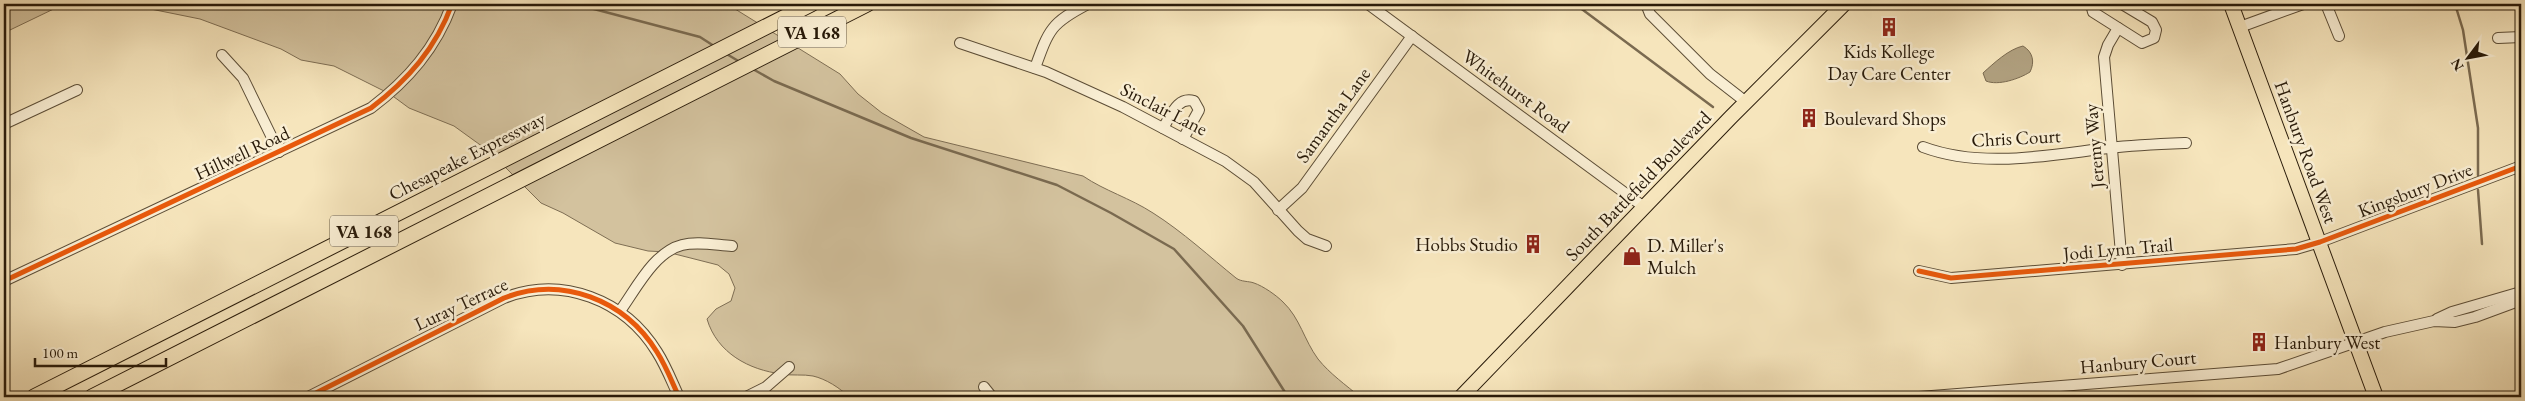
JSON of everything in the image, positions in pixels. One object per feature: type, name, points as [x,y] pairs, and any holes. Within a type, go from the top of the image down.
[{"type":"highway","name":"Chesapeake Expressway","points":[[34,397],[811,4]]},
{"type":"highway","name":"VA 168","points":[[92,397],[758,61],[867,4]]},
{"type":"main road","name":"South Battlefield Boulevard","points":[[1461,397],[1746,102],[1844,4]]},
{"type":"main road","name":"Hanbury Road West","points":[[2231,4],[2376,397]]},
{"type":"street","name":"Hillwell Road","points":[[4,281],[353,118],[390,94],[408,77],[429,50],[442,29],[452,4]]},
{"type":"street","points":[[1035,68],[1050,30],[1063,17],[1088,4]]},
{"type":"street","name":"Whitehurst Road","points":[[1368,4],[1644,207]]},
{"type":"street","points":[[1646,4],[1650,14],[1710,74],[1746,102]]},
{"type":"street","points":[[2091,4],[2093,12],[2142,43],[2154,38],[2156,30],[2152,22],[2122,4]]},
{"type":"street","points":[[2240,27],[2303,4]]},
{"type":"street","points":[[2326,4],[2339,36]]},
{"type":"street","name":"Jeremy Way","points":[[2118,28],[2108,45],[2104,58],[2122,265]]},
{"type":"street","name":"Samantha Lane","points":[[1278,210],[1302,188],[1412,36]]},
{"type":"street","points":[[2498,38],[2521,37]]},
{"type":"street","name":"Sinclair Lane","points":[[960,43],[1035,68],[1123,107],[1164,128],[1242,173],[1254,182],[1307,239],[1326,246]]},
{"type":"street","points":[[222,55],[243,78],[279,152]]},
{"type":"street","points":[[4,124],[77,90]]},
{"type":"street","points":[[1164,128],[1179,103],[1188,99],[1194,101],[1199,110],[1183,139]]},
{"type":"street","name":"Chris Court","points":[[1923,147],[1947,156],[1971,158],[2038,156],[2186,143]]},
{"type":"street","name":"Kingsbury Drive","points":[[2320,242],[2521,166]]},
{"type":"street","name":"Jodi Lynn Trail","points":[[1919,271],[1951,278],[2122,265],[2248,252],[2281,252],[2320,242]]},
{"type":"street","points":[[620,311],[666,252],[692,243],[732,246]]},
{"type":"street","name":"Luray Terrace","points":[[308,397],[516,293],[536,289],[563,289],[592,297],[620,311],[657,352],[679,397]]},
{"type":"street","points":[[2490,307],[2521,292]]},
{"type":"street","points":[[2490,307],[2521,300]]},
{"type":"street","name":"Hanbury Court","points":[[1919,397],[2278,369],[2356,341],[2434,321],[2455,322],[2490,307]]},
{"type":"street","points":[[746,397],[766,387],[789,367]]},
{"type":"street","points":[[984,388],[992,397]]},
{"type":"shaded area","points":[[4,4],[64,4],[10,30],[4,29]]},
{"type":"shaded area","points":[[126,4],[727,4],[840,74],[858,94],[882,113],[924,137],[1083,176],[1153,213],[1186,236],[1236,278],[1258,284],[1280,299],[1294,315],[1318,359],[1360,397],[849,397],[832,384],[818,377],[770,372],[746,364],[736,358],[718,341],[712,331],[707,319],[716,309],[731,301],[735,288],[729,274],[718,265],[667,252],[648,251],[615,243],[563,213],[541,203],[490,152],[454,126],[409,108],[390,94],[334,66],[301,60],[281,49],[200,19]]},
{"type":"shaded area","points":[[2023,46],[2029,51],[2032,58],[2030,72],[2008,81],[1996,83],[1986,81],[1983,73],[2007,53]]},
{"type":"waterway","points":[[575,4],[700,37],[714,46]]},
{"type":"waterway","points":[[1575,4],[1713,107]]},
{"type":"waterway","points":[[2455,4],[2463,30],[2478,128],[2478,175]]},
{"type":"waterway","points":[[725,53],[740,62]]},
{"type":"waterway","points":[[751,68],[774,81],[911,138],[1057,185],[1174,249],[1243,326],[1288,397]]},
{"type":"waterway","points":[[2478,190],[2482,244]]},
{"type":"cycle path","points":[[4,281],[371,108],[397,86],[419,62],[438,35],[452,4]]},
{"type":"cycle path","points":[[1919,271],[1951,278],[2296,249],[2320,242],[2521,166]]},
{"type":"cycle path","points":[[308,397],[504,298],[548,289],[569,291],[590,297],[610,306],[628,318],[644,334],[657,352],[679,397]]},
{"type":"place","name":"Kids Kollege Day Care Center","points":[[1889,27]]},
{"type":"place","name":"Boulevard Shops","points":[[1809,118]]},
{"type":"place","name":"Hobbs Studio","points":[[1533,244]]},
{"type":"place","name":"D. Miller's Mulch","points":[[1632,256]]},
{"type":"place","name":"Hanbury West","points":[[2259,342]]}]
